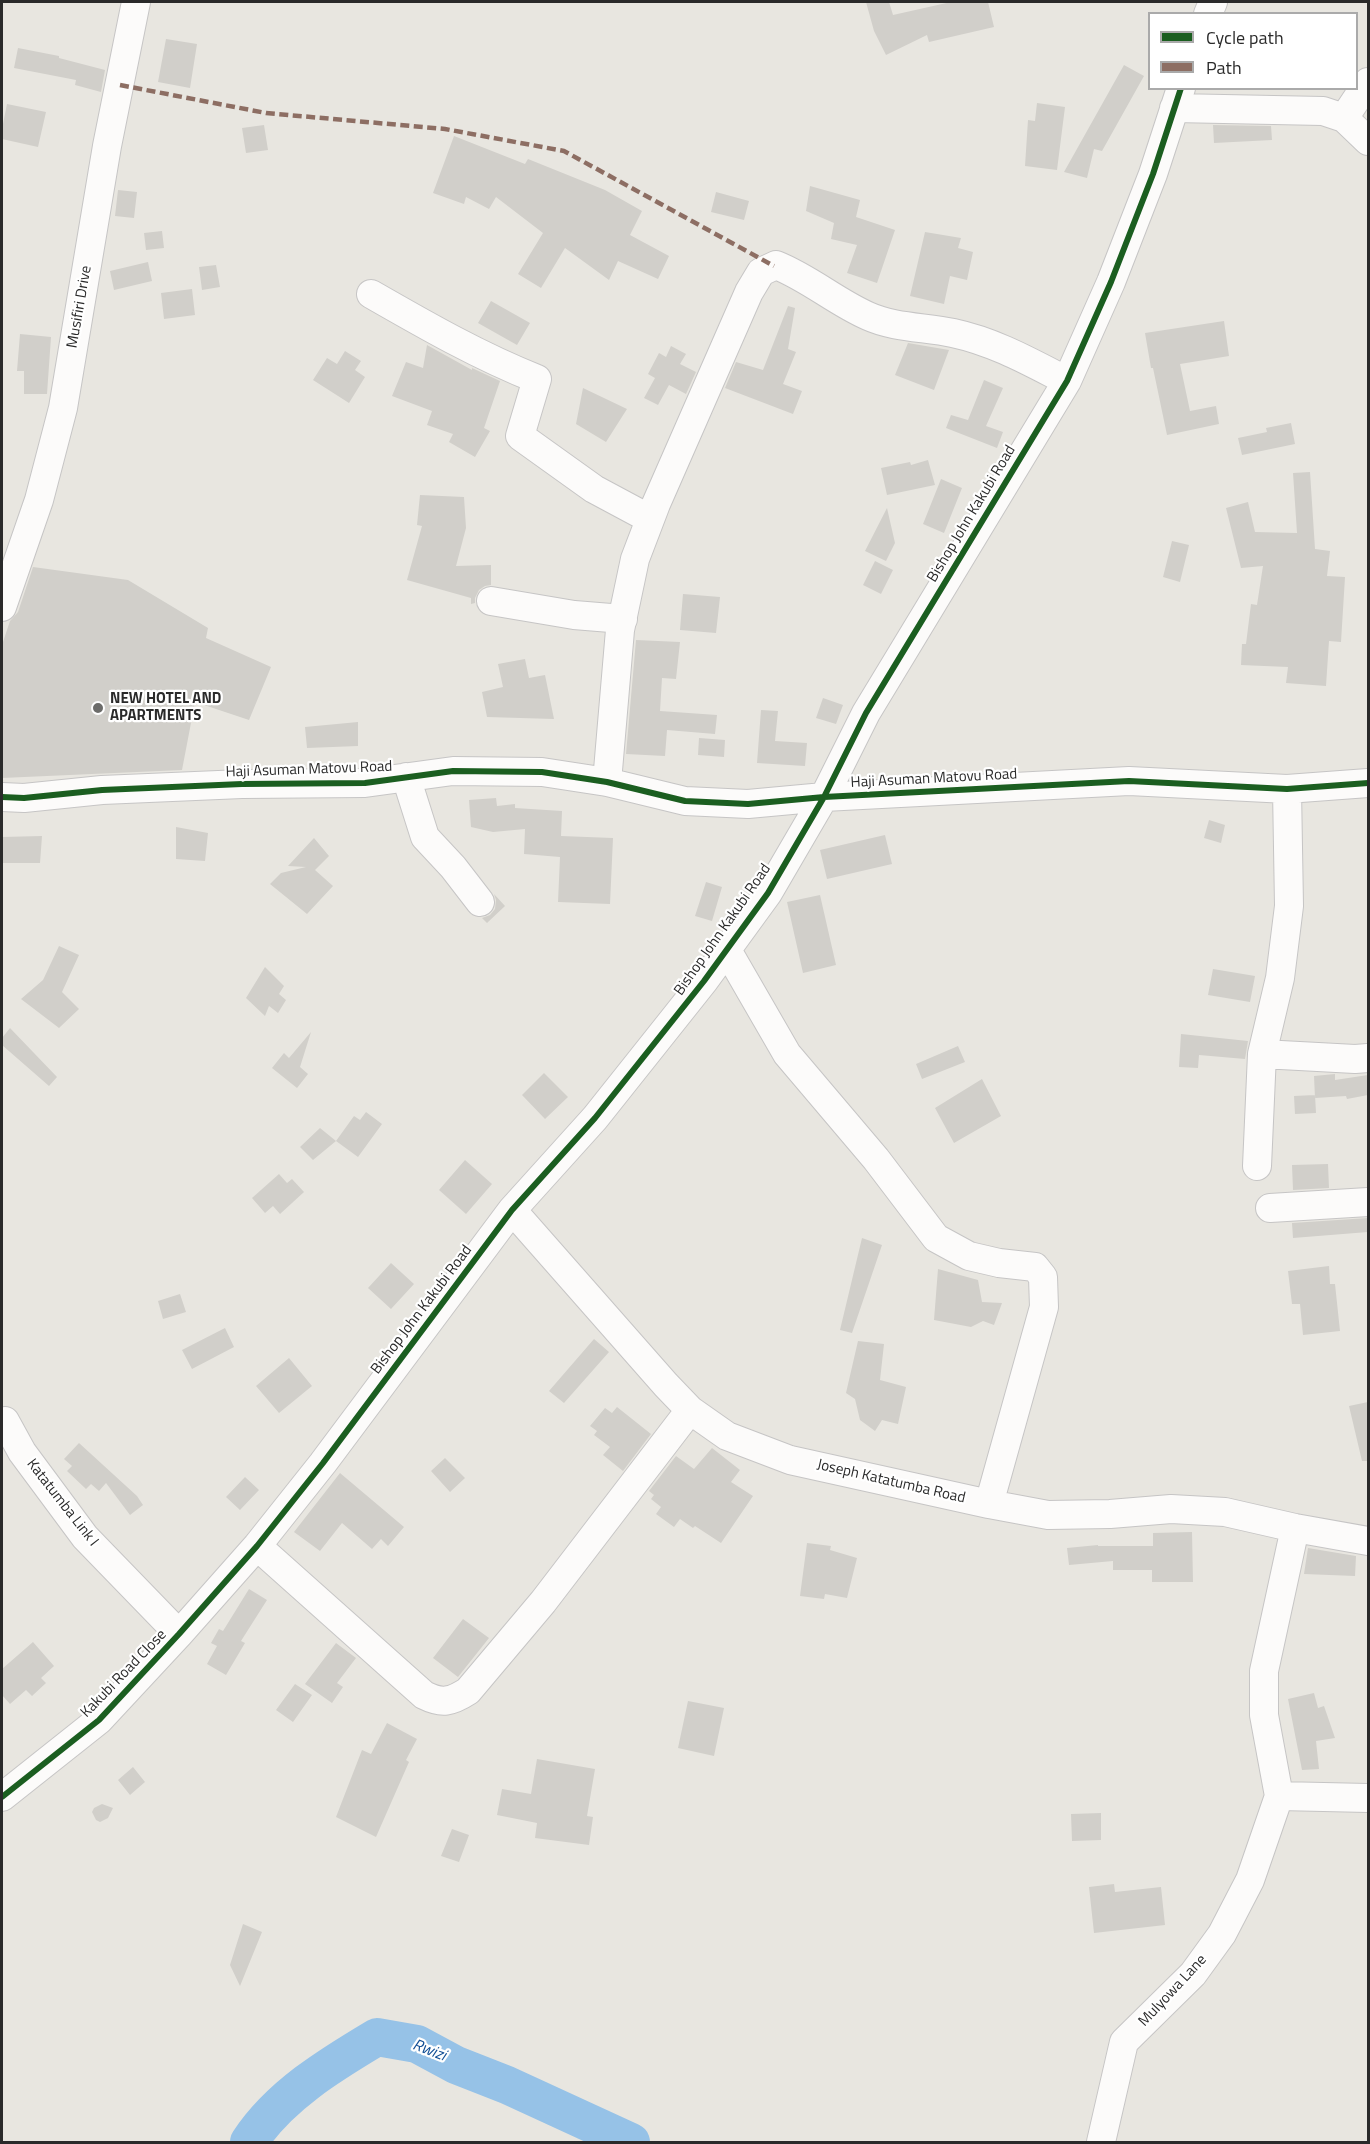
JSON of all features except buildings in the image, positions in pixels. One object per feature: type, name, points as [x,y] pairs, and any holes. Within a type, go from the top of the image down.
[{"type":"street","name":"Musifiri Drive","points":[[2,607],[39,500],[63,408],[107,146],[136,2]]},
{"type":"street","points":[[1344,118],[1368,82]]},
{"type":"street","points":[[1177,98],[1323,111],[1344,118],[1368,141]]},
{"type":"street","name":"Bishop John Kakubi Road","points":[[179,1634],[256,1546],[323,1463],[512,1210],[595,1118],[727,950],[768,893],[824,797],[866,713],[1067,381],[1111,282],[1153,174],[1177,98]]},
{"type":"street","points":[[607,782],[623,619],[635,559],[650,519],[749,292],[761,272],[776,265],[795,273],[869,317],[954,333],[1002,347],[1067,381]]},
{"type":"street","points":[[371,294],[419,322],[537,380],[520,436],[594,489],[650,519]]},
{"type":"street","points":[[491,602],[574,615],[623,619]]},
{"type":"street","name":"Haji Asuman Matovu Road","points":[[2,797],[24,798],[102,790],[365,783],[453,771],[542,772],[607,782],[685,801],[748,804],[824,797],[1129,781],[1287,789],[1368,783]]},
{"type":"street","points":[[406,777],[425,837],[453,867],[480,902]]},
{"type":"street","points":[[1257,1166],[1262,1054],[1280,978],[1289,906],[1287,789]]},
{"type":"street","points":[[727,950],[788,1054],[876,1159],[936,1238],[969,1256],[999,1263],[1035,1267],[1043,1277],[1044,1307],[989,1504]]},
{"type":"street","points":[[1262,1054],[1368,1058]]},
{"type":"street","points":[[1270,1208],[1368,1202]]},
{"type":"street","name":"Joseph Katatumba Road","points":[[512,1210],[666,1385],[690,1410],[727,1436],[790,1460],[1048,1515],[1110,1514],[1171,1509],[1225,1512],[1368,1541]]},
{"type":"street","points":[[256,1546],[424,1695],[436,1701],[454,1700],[468,1691],[543,1602],[690,1410]]},
{"type":"street","name":"Katatumba Link I","points":[[3,1416],[21,1452],[85,1537],[179,1634]]},
{"type":"street","name":"Mulyowa Lane","points":[[1101,2142],[1124,2042],[1192,1974],[1222,1934],[1251,1880],[1279,1796],[1264,1715],[1264,1671],[1295,1528]]},
{"type":"street","name":"Kakubi Road Close","points":[[2,1797],[99,1720],[179,1634]]},
{"type":"street","points":[[1279,1796],[1368,1798]]},
{"type":"waterway","name":"Rwizi","points":[[249,2142],[261,2125],[290,2096],[324,2070],[377,2037],[417,2044],[456,2065],[507,2085],[631,2142]]},
{"type":"marked path","points":[[120,85],[266,113],[445,129],[564,151],[774,266]]},
{"type":"cycle path","points":[[2,1797],[99,1720],[257,1546],[323,1463],[512,1210],[595,1118],[704,981],[768,893],[824,797],[866,713],[1067,381],[1111,282],[1153,174],[1180,90]]},
{"type":"cycle path","points":[[2,797],[24,798],[102,790],[242,784],[365,783],[453,771],[542,772],[607,782],[685,801],[748,804],[824,797],[1129,781],[1287,789],[1368,783]]},
{"type":"place","name":"NEW HOTEL AND APARTMENTS","points":[[98,708]]}]
